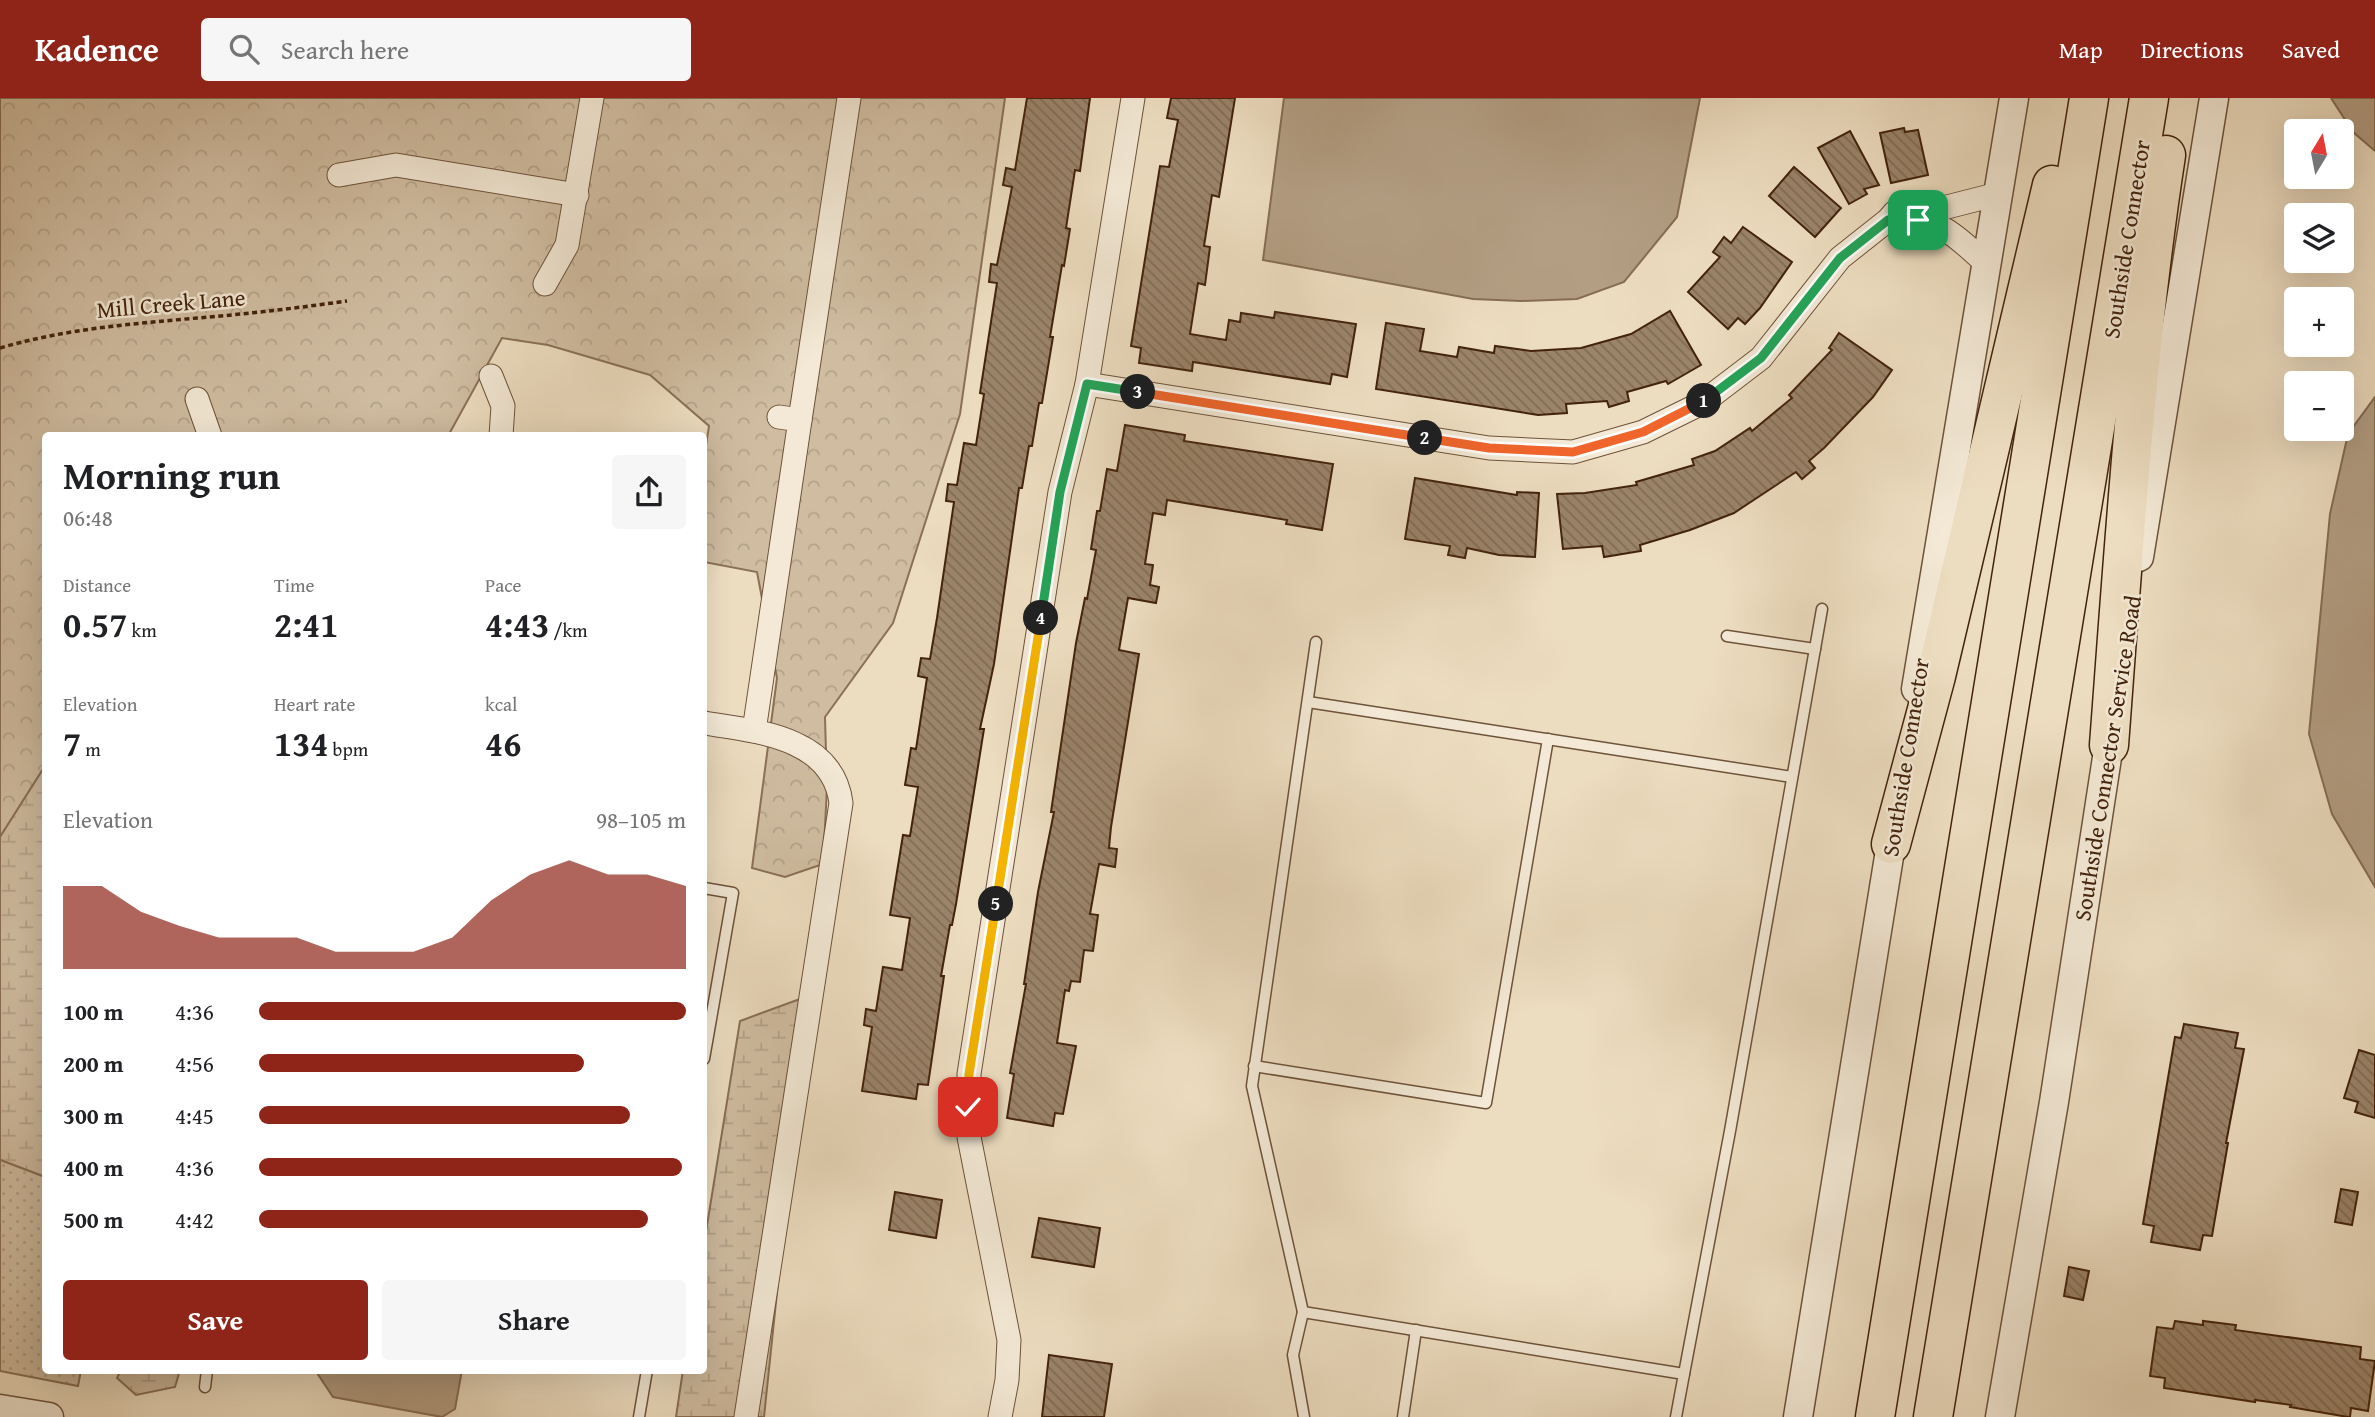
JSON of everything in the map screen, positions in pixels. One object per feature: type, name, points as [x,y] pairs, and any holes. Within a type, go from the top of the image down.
[{"type":"highway","points":[[1891,844],[1939,663],[2072,98]]},
{"type":"highway","points":[[1875,1417],[2089,98]]},
{"type":"highway","name":"Southside Connector","points":[[1933,1417],[2149,98]]},
{"type":"highway","points":[[2109,745],[2151,253],[2175,98]]},
{"type":"street","points":[[545,284],[567,245],[592,98]]},
{"type":"street","points":[[754,731],[790,418],[849,98]]},
{"type":"street","points":[[1000,1417],[1007,1380],[1009,1340],[969,1136],[969,1074],[1060,492],[1087,384],[1133,98]]},
{"type":"street","name":"Southside Connector","points":[[1798,1417],[2014,98]]},
{"type":"street","name":"Southside Connector Service Road","points":[[2000,1417],[2054,1102],[2214,98]]},
{"type":"street","points":[[339,175],[396,165],[577,195]]},
{"type":"street","points":[[1087,384],[1489,448],[1573,452],[1643,432],[1702,403],[1761,358],[1840,258],[1895,212],[1910,208],[1943,208],[1998,194]]},
{"type":"street","points":[[1888,220],[1931,222],[1944,228],[1986,263]]},
{"type":"street","points":[[491,376],[503,406],[501,432]]},
{"type":"street","points":[[197,398],[209,432]]},
{"type":"street","points":[[707,723],[754,731],[793,742],[820,758],[838,784],[841,803],[746,1417]]},
{"type":"street","points":[[0,1409],[49,1417]]},
{"type":"lane","points":[[1676,1417],[1730,1131],[1822,610]]},
{"type":"lane","points":[[1727,636],[1815,649]]},
{"type":"lane","points":[[1304,1417],[1293,1355],[1303,1311],[1252,1086],[1316,642]]},
{"type":"lane","points":[[1308,702],[1792,777]]},
{"type":"lane","points":[[1254,1066],[1486,1102],[1548,739]]},
{"type":"lane","points":[[707,889],[733,893],[707,1042]]},
{"type":"lane","points":[[1303,1311],[1684,1374]]},
{"type":"lane","points":[[1404,1417],[1416,1330]]},
{"type":"lane","points":[[205,1387],[207,1374]]},
{"type":"lane","points":[[639,1417],[647,1374]]},
{"type":"path","name":"Mill Creek Lane","points":[[0,348],[98,326],[278,311],[347,301]]},
{"type":"green space","points":[[0,98],[1005,98],[960,414],[893,623],[825,717],[827,788],[823,864],[785,877],[752,868],[777,678],[757,572],[707,563],[709,426],[650,375],[548,345],[502,338],[450,432],[42,432],[42,771],[0,837]]},
{"type":"green space","points":[[42,771],[42,1176],[0,1160],[0,837]]},
{"type":"green space","points":[[808,996],[764,1417],[676,1417],[682,1374],[707,1374],[707,1225],[740,1021]]},
{"type":"green space","points":[[0,1160],[42,1176],[42,1374],[80,1374],[78,1386],[0,1371]]},
{"type":"green space","points":[[119,1374],[179,1374],[175,1387],[136,1395],[117,1378]]},
{"type":"shaded area","points":[[1284,98],[1700,98],[1677,217],[1624,282],[1577,299],[1521,301],[1473,299],[1263,260]]},
{"type":"shaded area","points":[[2331,98],[2375,98],[2375,151],[2354,133],[2354,119],[2345,119]]},
{"type":"shaded area","points":[[2375,397],[2375,887],[2332,814],[2309,734],[2330,514],[2346,441],[2354,441],[2354,426]]},
{"type":"shaded area","points":[[318,1374],[461,1374],[455,1409],[442,1417],[333,1397]]},
{"type":"building","points":[[1027,98],[1090,98],[1080,171],[1075,170],[1066,228],[1070,229],[1050,337],[1053,337],[1042,403],[1039,403],[1022,488],[1019,488],[994,664],[980,729],[984,729],[956,904],[941,976],[944,976],[928,1085],[918,1084],[916,1099],[862,1091],[872,1027],[864,1025],[866,1009],[876,1011],[883,967],[902,970],[910,918],[890,915],[903,835],[910,836],[918,787],[905,785],[911,748],[916,749],[927,678],[918,676],[921,658],[930,659],[937,618],[954,502],[946,501],[948,484],[957,485],[964,443],[976,445],[984,394],[980,393],[997,283],[989,282],[991,264],[997,265],[1012,187],[1003,185],[1006,168],[1015,170]]},
{"type":"building","points":[[1171,98],[1235,98],[1219,197],[1212,195],[1204,246],[1210,247],[1205,285],[1198,283],[1190,334],[1226,340],[1229,320],[1240,322],[1241,313],[1274,318],[1275,312],[1356,324],[1347,377],[1332,374],[1330,384],[1193,362],[1192,371],[1139,363],[1141,348],[1131,346],[1160,166],[1169,167],[1178,120],[1167,118]]},
{"type":"building","points":[[1904,128],[1905,132],[1918,130],[1928,175],[1891,183],[1880,133]]},
{"type":"building","points":[[1850,131],[1879,185],[1864,189],[1867,194],[1849,204],[1818,148]]},
{"type":"building","points":[[1794,167],[1841,208],[1815,237],[1769,196]]},
{"type":"building","points":[[1743,227],[1792,262],[1760,308],[1745,324],[1738,318],[1728,329],[1688,292],[1720,257],[1713,252],[1724,237],[1731,243]]},
{"type":"building","points":[[1670,311],[1701,365],[1668,384],[1666,381],[1627,392],[1629,401],[1609,407],[1607,401],[1566,404],[1567,413],[1538,415],[1376,389],[1386,323],[1424,329],[1420,351],[1457,357],[1459,347],[1494,353],[1495,346],[1531,351],[1581,348],[1631,334]]},
{"type":"building","points":[[1839,333],[1892,370],[1873,397],[1809,461],[1815,468],[1802,479],[1796,472],[1734,513],[1640,545],[1641,551],[1604,557],[1602,546],[1563,549],[1557,494],[1585,493],[1637,485],[1636,482],[1694,465],[1692,459],[1715,451],[1750,428],[1752,431],[1792,398],[1789,395],[1832,350],[1829,348]]},
{"type":"building","points":[[1125,425],[1185,435],[1184,441],[1333,464],[1322,530],[1286,524],[1287,520],[1167,500],[1165,515],[1153,513],[1145,564],[1153,565],[1150,585],[1159,587],[1156,603],[1128,598],[1119,650],[1139,654],[1111,827],[1109,848],[1117,849],[1115,867],[1099,864],[1090,914],[1098,915],[1093,951],[1084,950],[1080,982],[1071,981],[1069,991],[1065,990],[1057,1043],[1076,1046],[1063,1114],[1055,1113],[1053,1126],[1007,1118],[1014,1074],[1010,1073],[1026,984],[1038,892],[1054,812],[1051,812],[1076,643],[1096,550],[1091,549],[1097,511],[1100,511],[1107,469],[1117,471]]},
{"type":"building","points":[[1415,478],[1517,495],[1517,492],[1539,493],[1535,557],[1499,555],[1467,548],[1465,558],[1448,555],[1450,546],[1405,539]]},
{"type":"building","points":[[2184,1024],[2238,1033],[2235,1048],[2244,1049],[2212,1236],[2203,1235],[2200,1250],[2151,1242],[2154,1226],[2143,1224],[2175,1037],[2181,1038]]},
{"type":"building","points":[[2359,1050],[2375,1055],[2375,1118],[2355,1112],[2358,1102],[2344,1098]]},
{"type":"building","points":[[2341,1189],[2358,1192],[2352,1225],[2335,1222]]},
{"type":"building","points":[[895,1192],[942,1200],[936,1238],[889,1230]]},
{"type":"building","points":[[1039,1218],[1100,1228],[1094,1267],[1032,1257]]},
{"type":"building","points":[[2069,1267],[2089,1271],[2083,1300],[2064,1296]]},
{"type":"building","points":[[2175,1321],[2203,1325],[2203,1321],[2236,1325],[2235,1330],[2361,1347],[2360,1359],[2375,1361],[2368,1411],[2351,1408],[2348,1417],[2290,1407],[2291,1405],[2164,1388],[2165,1378],[2150,1376],[2157,1327],[2173,1329]]},
{"type":"building","points":[[1049,1355],[1112,1364],[1104,1417],[1042,1417]]},
{"type":"route","points":[[968,1107],[969,1074],[1060,492],[1087,384],[1489,448],[1573,452],[1643,432],[1702,403],[1761,358],[1840,258],[1888,220],[1918,220]]}]
